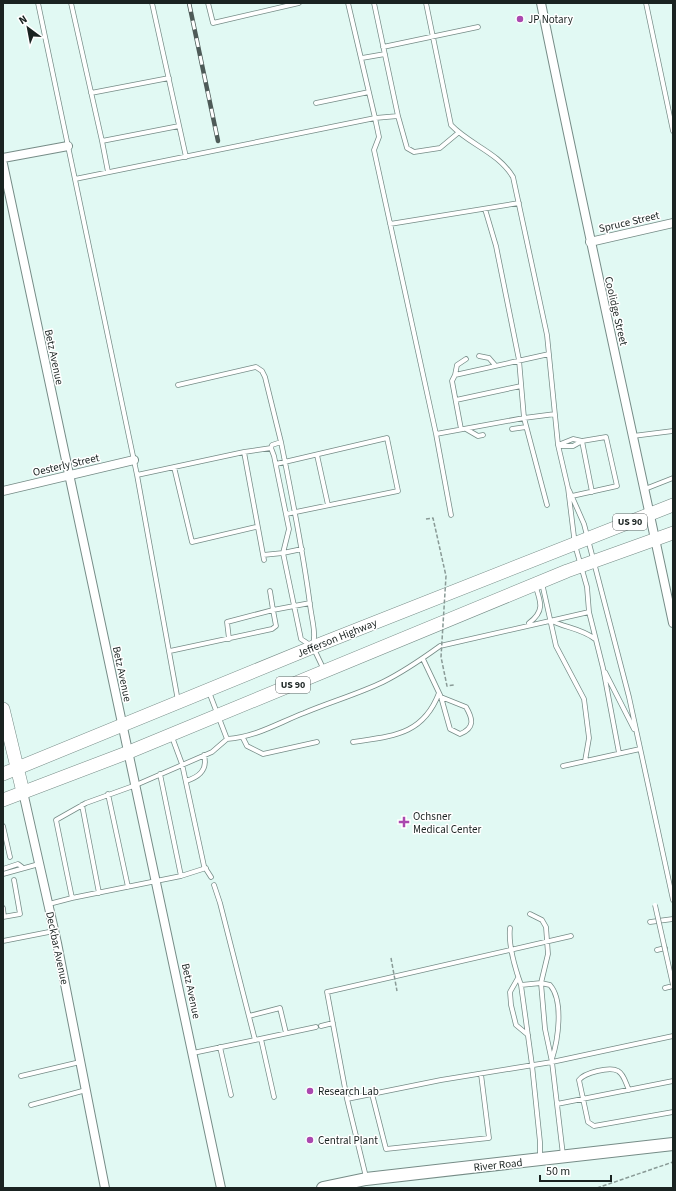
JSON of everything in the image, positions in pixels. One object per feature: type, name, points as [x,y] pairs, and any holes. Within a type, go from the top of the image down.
[{"type":"main road","name":"Jefferson Highway","points":[[3,774],[313,647],[575,545],[588,538],[673,505]]},
{"type":"main road","name":"US 90","points":[[3,800],[219,716],[538,583],[673,533]]},
{"type":"main road","name":"Deckbar Avenue","points":[[3,709],[23,792]]},
{"type":"main road","name":"River Road","points":[[323,1188],[366,1179],[563,1158],[673,1144]]},
{"type":"street","name":"Coolidge Street","points":[[541,3],[590,242],[651,514],[655,540],[673,623]]},
{"type":"street","points":[[3,158],[68,146]]},
{"type":"street","name":"Betz Avenue","points":[[3,164],[68,477],[122,726],[129,752],[221,1188]]},
{"type":"street","name":"Spruce Street","points":[[590,242],[673,223]]},
{"type":"street","name":"Oesterly Street","points":[[3,491],[68,477],[134,460]]},
{"type":"street","name":"Deckbar Avenue","points":[[23,792],[54,931],[105,1188]]},
{"type":"lane","points":[[38,3],[134,460],[179,702]]},
{"type":"lane","points":[[71,3],[108,172]]},
{"type":"lane","points":[[152,3],[186,157]]},
{"type":"lane","points":[[208,3],[213,23],[299,3]]},
{"type":"lane","points":[[348,3],[362,58],[379,137],[374,150],[436,434],[450,515]]},
{"type":"lane","points":[[374,3],[398,116],[407,148],[414,152],[440,148],[458,133]]},
{"type":"lane","points":[[426,3],[451,125],[458,133],[495,156],[508,169],[513,177],[549,354],[558,446],[568,488],[575,545],[587,565],[630,697],[673,900]]},
{"type":"lane","points":[[646,3],[673,131]]},
{"type":"lane","points":[[383,47],[478,27]]},
{"type":"lane","points":[[362,58],[385,54]]},
{"type":"lane","points":[[91,93],[169,78]]},
{"type":"lane","points":[[316,103],[369,92]]},
{"type":"lane","points":[[75,179],[375,118],[398,116]]},
{"type":"lane","points":[[102,141],[179,126]]},
{"type":"lane","points":[[390,224],[519,203]]},
{"type":"lane","points":[[485,209],[496,246],[520,360],[524,418],[547,505]]},
{"type":"lane","points":[[455,375],[549,354]]},
{"type":"lane","points":[[479,356],[489,358],[495,365]]},
{"type":"lane","points":[[463,429],[452,381],[457,365],[466,359]]},
{"type":"lane","points":[[178,385],[256,367],[262,371],[265,377],[281,442],[302,549],[316,634],[313,647]]},
{"type":"lane","points":[[456,400],[521,386]]},
{"type":"lane","points":[[436,434],[555,414]]},
{"type":"lane","points":[[512,429],[526,427]]},
{"type":"lane","points":[[463,429],[478,436],[483,435]]},
{"type":"lane","points":[[633,436],[673,431]]},
{"type":"lane","points":[[558,446],[573,439],[582,441],[606,436],[617,486],[572,496]]},
{"type":"lane","points":[[276,464],[387,438],[398,491],[286,514]]},
{"type":"lane","points":[[582,441],[592,492]]},
{"type":"lane","points":[[137,475],[244,452],[271,448],[272,445],[281,442]]},
{"type":"lane","points":[[271,448],[276,464],[289,529],[283,553],[301,639],[313,647],[325,672]]},
{"type":"lane","points":[[244,452],[256,527],[263,557],[302,549]]},
{"type":"lane","points":[[317,455],[328,505]]},
{"type":"lane","points":[[174,467],[192,542],[256,527]]},
{"type":"lane","points":[[645,489],[673,478]]},
{"type":"lane","points":[[568,488],[584,524],[588,538],[587,565],[589,612],[603,668],[619,753]]},
{"type":"lane","points":[[538,583],[550,620],[556,646],[584,699],[589,738],[585,761]]},
{"type":"lane","points":[[528,625],[537,617],[541,607],[538,583]]},
{"type":"lane","points":[[170,651],[272,629],[276,626],[270,591]]},
{"type":"lane","points":[[230,639],[227,622],[273,610],[310,603]]},
{"type":"lane","points":[[72,898],[56,820],[82,805],[108,794],[136,785],[212,752],[227,739],[243,738],[267,730],[304,713],[383,682],[423,659],[440,646],[589,612]]},
{"type":"lane","points":[[550,620],[557,624],[579,630],[595,639]]},
{"type":"lane","points":[[423,659],[441,697],[450,729],[460,734],[468,731],[472,725],[472,719],[466,707],[441,697]]},
{"type":"lane","points":[[603,668],[637,734]]},
{"type":"lane","points":[[208,690],[227,739]]},
{"type":"lane","points":[[353,742],[392,736],[407,732],[428,714],[439,693]]},
{"type":"lane","points":[[171,735],[182,764],[206,868],[211,877]]},
{"type":"lane","points":[[243,738],[247,746],[262,754],[317,742]]},
{"type":"lane","points":[[563,766],[640,749]]},
{"type":"lane","points":[[186,781],[194,779],[203,771],[206,762],[204,755]]},
{"type":"lane","points":[[160,774],[181,876]]},
{"type":"lane","points":[[108,794],[128,887]]},
{"type":"lane","points":[[82,805],[99,893]]},
{"type":"lane","points":[[3,826],[10,858]]},
{"type":"lane","points":[[3,869],[18,864],[22,868]]},
{"type":"lane","points":[[3,874],[17,872],[22,868],[39,864]]},
{"type":"lane","points":[[48,904],[181,876],[206,868]]},
{"type":"lane","points":[[3,908],[4,917],[20,914],[14,880]]},
{"type":"lane","points":[[214,885],[220,902],[254,1040]]},
{"type":"lane","points":[[655,905],[673,986],[665,988]]},
{"type":"lane","points":[[530,914],[542,920],[546,927],[547,965],[541,983],[545,1029],[552,1062],[563,1158]]},
{"type":"lane","points":[[650,922],[673,919]]},
{"type":"lane","points":[[510,928],[509,937],[518,978],[521,985],[532,1065],[540,1142],[540,1160]]},
{"type":"lane","points":[[3,941],[54,931]]},
{"type":"lane","points":[[366,1179],[347,1099],[327,992],[571,936]]},
{"type":"lane","points":[[657,950],[665,948]]},
{"type":"lane","points":[[518,978],[510,992],[511,1005],[516,1026],[528,1035]]},
{"type":"lane","points":[[521,985],[541,983],[550,985],[558,998],[557,1041],[552,1062]]},
{"type":"lane","points":[[249,1016],[280,1008],[286,1033]]},
{"type":"lane","points":[[321,1026],[333,1023]]},
{"type":"lane","points":[[192,1053],[316,1027]]},
{"type":"lane","points":[[347,1099],[441,1080],[552,1062],[673,1036]]},
{"type":"lane","points":[[261,1039],[274,1097]]},
{"type":"lane","points":[[220,1047],[230,1095]]},
{"type":"lane","points":[[21,1076],[80,1062]]},
{"type":"lane","points":[[629,1090],[618,1071],[612,1069],[587,1074],[579,1080],[588,1122],[594,1126],[673,1112]]},
{"type":"lane","points":[[372,1094],[386,1149],[489,1138],[481,1074]]},
{"type":"lane","points":[[557,1104],[673,1081]]},
{"type":"lane","points":[[31,1105],[86,1090]]},
{"type":"path","points":[[426,519],[434,518],[446,576],[441,657],[447,686],[454,685]]},
{"type":"path","points":[[391,958],[397,990]]},
{"type":"path","points":[[597,1188],[673,1162]]},
{"type":"railway","points":[[189,3],[218,141]]},
{"type":"place","name":"JP Notary","points":[[520,19]]},
{"type":"place","name":"Ochsner Medical Center","points":[[404,822]]},
{"type":"place","name":"Research Lab","points":[[310,1091]]},
{"type":"place","name":"Central Plant","points":[[310,1140]]}]
